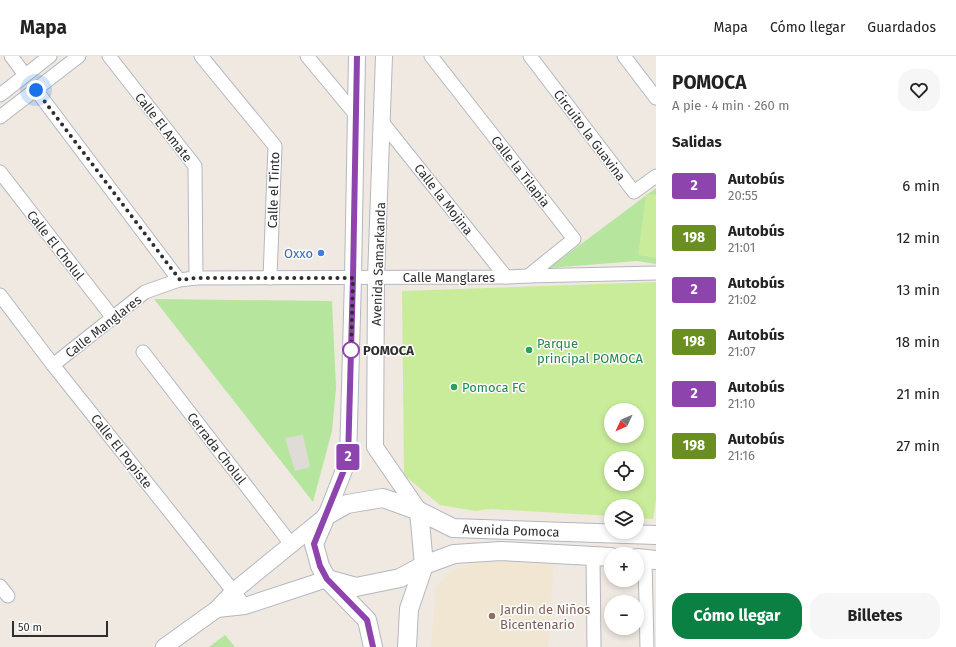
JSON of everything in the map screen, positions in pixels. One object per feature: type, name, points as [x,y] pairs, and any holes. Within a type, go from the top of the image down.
[{"type":"main road","name":"Avenida Pomoca","points":[[326,516],[347,504],[383,498],[419,511],[453,528],[656,535]]},
{"type":"main road","name":"Avenida Samarkanda","points":[[407,647],[410,609],[424,565],[419,511]]},
{"type":"main road","name":"Avenida Samarkanda","points":[[326,516],[314,544],[320,566],[327,579],[367,620],[373,647]]},
{"type":"main road","name":"Avenida Pomoca","points":[[327,579],[356,587],[400,578],[424,565],[454,554],[501,551],[604,556]]},
{"type":"street","points":[[11,56],[25,75]]},
{"type":"street","points":[[0,95],[50,56]]},
{"type":"street","points":[[0,117],[80,56]]},
{"type":"street","name":"Calle El Amate","points":[[109,56],[195,166],[196,278]]},
{"type":"street","name":"Calle el Tinto","points":[[201,56],[275,146],[270,278]]},
{"type":"street","points":[[307,56],[356,116]]},
{"type":"street","name":"Avenida Samarkanda","points":[[326,516],[348,460],[357,56]]},
{"type":"street","name":"Avenida Samarkanda","points":[[384,56],[376,278],[375,447],[419,511]]},
{"type":"street","name":"Calle la Tilapia","points":[[431,56],[574,239],[528,276]]},
{"type":"street","name":"Circuito la Guavina","points":[[530,56],[634,192],[656,176]]},
{"type":"street","points":[[624,56],[656,98]]},
{"type":"street","points":[[357,74],[384,73]]},
{"type":"street","points":[[36,90],[180,280]]},
{"type":"street","name":"Calle la Mojina","points":[[382,122],[506,277]]},
{"type":"street","name":"Calle El Cholul","points":[[0,172],[113,318]]},
{"type":"street","name":"Calle Manglares","points":[[53,365],[145,292],[180,280],[196,278],[506,277],[656,273]]},
{"type":"street","name":"Calle El Popiste","points":[[0,295],[53,365],[245,606]]},
{"type":"street","name":"Cerrada Cholul","points":[[143,352],[291,544]]},
{"type":"street","name":"Avenida Pomoca","points":[[164,647],[217,609],[234,591],[326,516]]},
{"type":"street","points":[[526,552],[527,530]]},
{"type":"street","points":[[593,556],[594,647]]},
{"type":"street","points":[[646,558],[647,647]]},
{"type":"street","name":"Avenida Pomoca","points":[[217,609],[245,606],[327,579]]},
{"type":"shaded area","points":[[303,435],[310,467],[295,471],[285,438]]},
{"type":"shaded area","name":"Jardin de Niños Bicentenario","points":[[490,557],[554,559],[548,647],[431,647],[436,586],[454,570]]},
{"type":"green space","points":[[656,188],[656,264],[637,261],[549,268]]},
{"type":"green space","points":[[646,194],[656,195],[656,258],[638,255]]},
{"type":"green space","name":"Parque principal POMOCA","points":[[656,282],[656,500],[653,519],[644,518],[644,499],[604,499],[604,516],[490,509],[475,511],[440,505],[404,475],[402,291]]},
{"type":"green space","points":[[154,299],[332,301],[336,388],[332,431],[313,502]]},
{"type":"green space","points":[[225,635],[235,647],[209,647]]},
{"type":"bus line","name":"2","points":[[357,56],[348,460],[314,544],[320,566],[327,579],[367,620],[373,647]]},
{"type":"place","name":"Oxxo","points":[[321,253]]},
{"type":"place","name":"POMOCA","points":[[351,350]]},
{"type":"place","name":"Parque principal POMOCA","points":[[529,350]]},
{"type":"place","name":"Pomoca FC","points":[[454,387]]},
{"type":"place","name":"Jardin de Niños Bicentenario","points":[[492,616]]},
{"type":"route","points":[[36,90],[180,280],[196,278],[353,278],[351,354],[351,350]]}]
